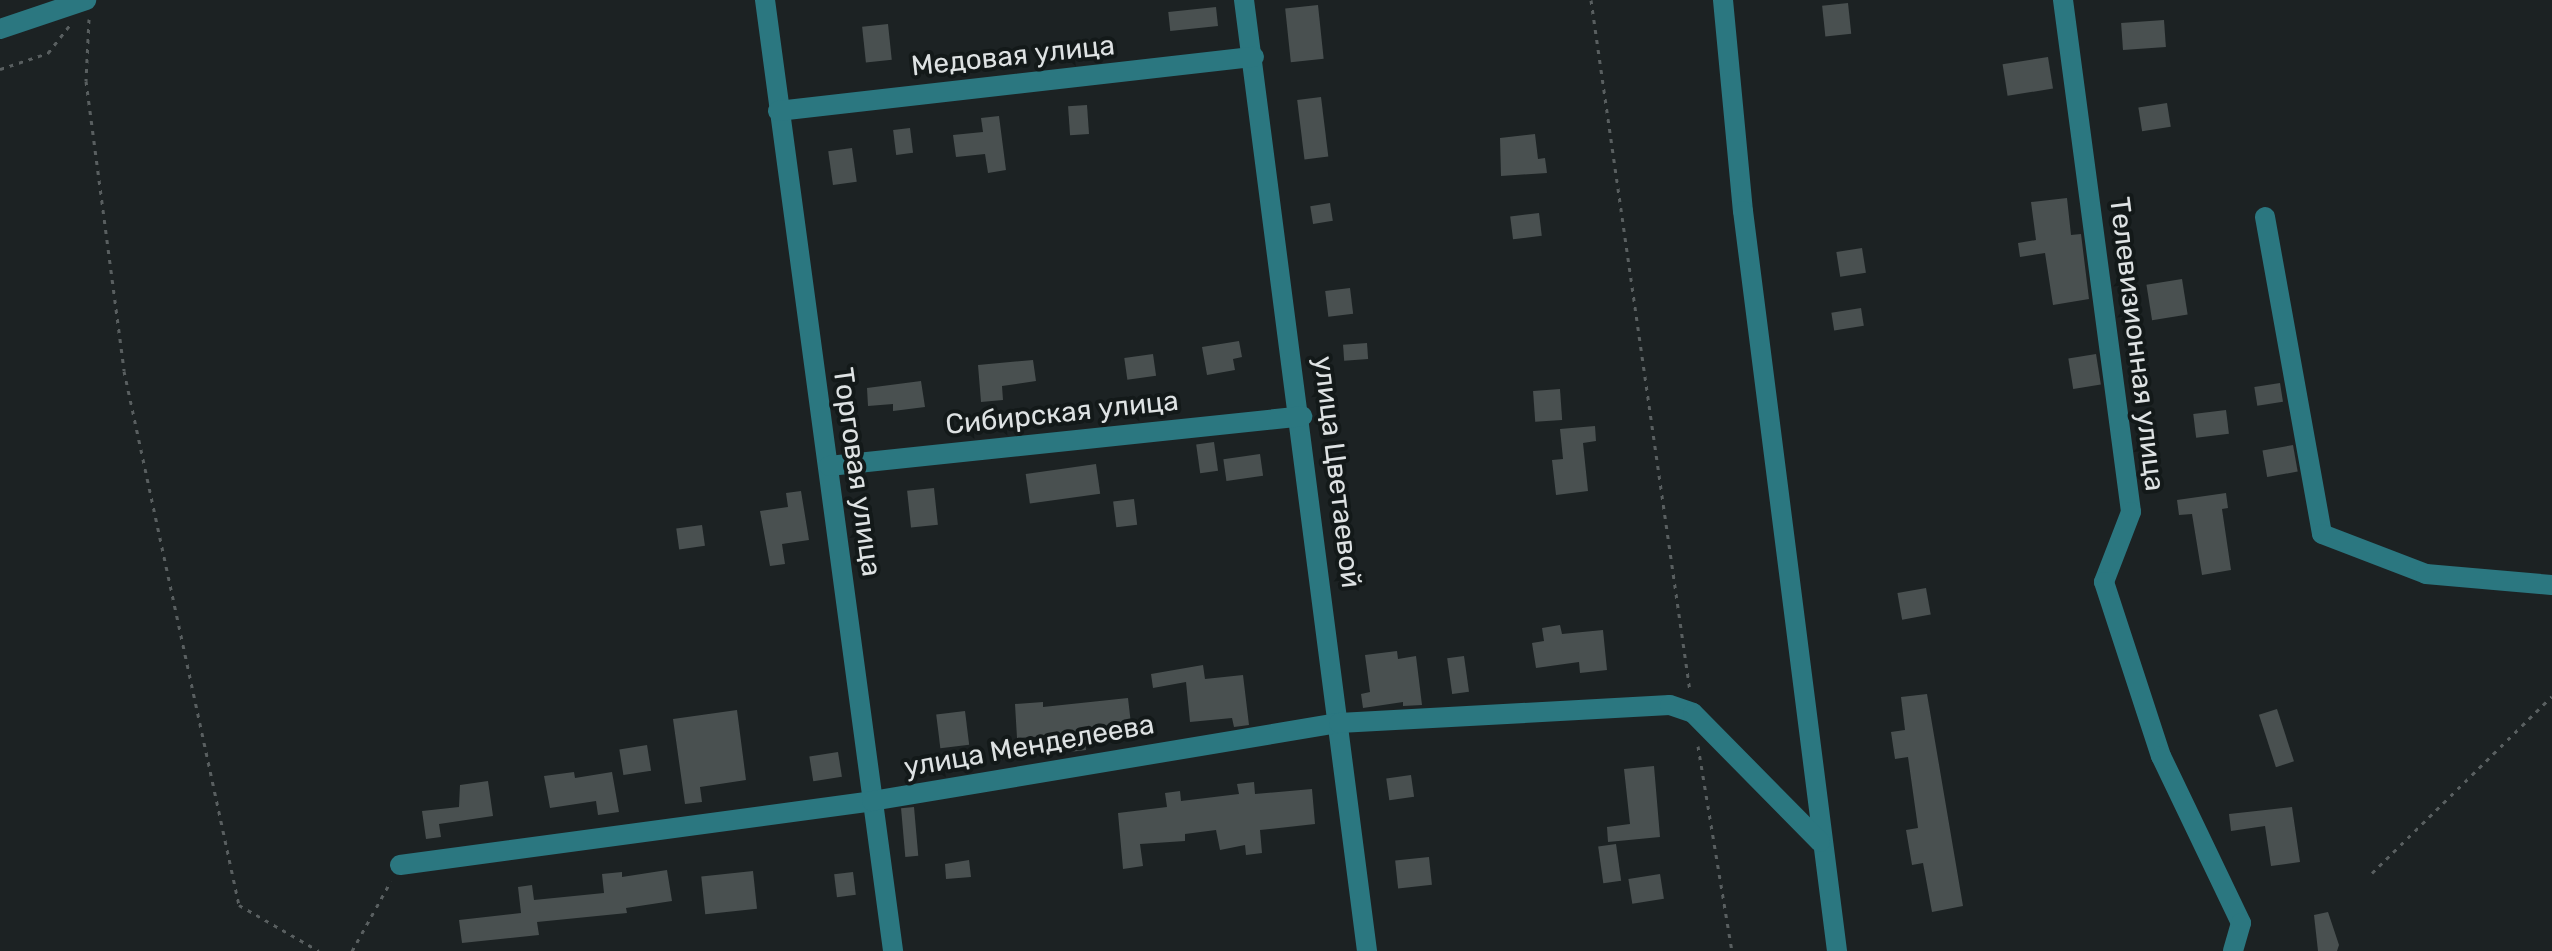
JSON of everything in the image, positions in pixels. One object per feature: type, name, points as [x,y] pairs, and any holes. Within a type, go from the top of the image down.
[{"type":"street","name":"Торговая улица","points":[[765,0],[893,951]]},
{"type":"street","name":"улица Цветаевой","points":[[1244,0],[1302,416],[1367,951]]},
{"type":"street","points":[[1723,0],[1743,211],[1820,842],[1837,951]]},
{"type":"street","name":"Телевизионная улица","points":[[2063,0],[2131,512],[2104,582],[2161,756],[2241,923],[2233,951]]},
{"type":"street","points":[[0,29],[88,7]]},
{"type":"street","name":"Медовая улица","points":[[778,111],[1254,57]]},
{"type":"street","points":[[2265,217],[2322,534],[2426,574],[2552,585]]},
{"type":"street","name":"Сибирская улица","points":[[829,466],[1302,416]]},
{"type":"street","name":"улица Менделеева","points":[[400,865],[872,801],[1339,723],[1670,705],[1693,713]]},
{"type":"street","points":[[1693,713],[1820,842]]},
{"type":"path","points":[[1591,0],[1693,713],[1732,951]]},
{"type":"path","points":[[88,7],[86,81],[124,371],[239,905],[319,951]]},
{"type":"path","points":[[0,69],[48,53],[73,21]]},
{"type":"path","points":[[2372,873],[2552,696]]},
{"type":"path","points":[[352,951],[400,865]]},
{"type":"building","points":[[1848,3],[1851,34],[1825,37],[1822,6]]},
{"type":"building","points":[[1318,5],[1324,59],[1291,62],[1285,8]]},
{"type":"building","points":[[1216,7],[1218,26],[1170,31],[1168,12]]},
{"type":"building","points":[[2164,20],[2166,47],[2123,50],[2121,23]]},
{"type":"building","points":[[888,24],[892,60],[866,63],[862,27]]},
{"type":"building","points":[[2048,57],[2053,89],[2008,96],[2003,64]]},
{"type":"building","points":[[1321,97],[1328,157],[1304,159],[1297,100]]},
{"type":"building","points":[[2167,103],[2171,127],[2142,131],[2138,108]]},
{"type":"building","points":[[1087,105],[1089,134],[1070,135],[1068,106]]},
{"type":"building","points":[[999,116],[1006,170],[988,173],[985,154],[956,157],[953,135],[983,132],[981,118]]},
{"type":"building","points":[[910,128],[913,153],[896,155],[893,130]]},
{"type":"building","points":[[1535,134],[1538,159],[1545,158],[1547,173],[1501,176],[1500,138]]},
{"type":"building","points":[[852,148],[857,182],[833,185],[828,151]]},
{"type":"building","points":[[2067,198],[2071,235],[2081,234],[2089,299],[2053,305],[2045,253],[2020,257],[2018,243],[2036,240],[2031,202]]},
{"type":"building","points":[[1330,203],[1333,221],[1313,224],[1310,206]]},
{"type":"building","points":[[1539,213],[1542,236],[1513,239],[1510,217]]},
{"type":"building","points":[[1862,248],[1866,273],[1840,277],[1836,252]]},
{"type":"building","points":[[2182,279],[2188,315],[2152,320],[2146,285]]},
{"type":"building","points":[[1350,288],[1353,314],[1328,317],[1325,291]]},
{"type":"building","points":[[1861,308],[1864,326],[1834,330],[1831,313]]},
{"type":"building","points":[[1239,341],[1242,357],[1233,359],[1235,370],[1207,375],[1202,347]]},
{"type":"building","points":[[1367,343],[1368,359],[1344,361],[1343,345]]},
{"type":"building","points":[[1153,354],[1156,376],[1127,380],[1124,358]]},
{"type":"building","points":[[2096,354],[2101,385],[2073,389],[2068,358]]},
{"type":"building","points":[[1033,360],[1036,381],[1002,386],[1003,400],[981,402],[978,365]]},
{"type":"building","points":[[921,381],[925,407],[893,411],[893,404],[868,406],[867,388]]},
{"type":"building","points":[[2280,383],[2283,402],[2257,406],[2254,387]]},
{"type":"building","points":[[1560,389],[1562,420],[1535,422],[1533,391]]},
{"type":"building","points":[[2226,410],[2229,434],[2196,438],[2193,414]]},
{"type":"building","points":[[1595,426],[1596,441],[1583,443],[1588,491],[1556,495],[1552,460],[1563,459],[1560,429]]},
{"type":"building","points":[[1214,442],[1218,471],[1200,473],[1196,445]]},
{"type":"building","points":[[2293,445],[2298,472],[2267,477],[2262,450]]},
{"type":"building","points":[[1260,454],[1263,476],[1226,481],[1223,459]]},
{"type":"building","points":[[1096,464],[1100,494],[1030,504],[1026,474]]},
{"type":"building","points":[[934,488],[938,525],[911,528],[907,491]]},
{"type":"building","points":[[801,491],[809,540],[782,544],[785,564],[770,566],[760,511],[788,507],[786,493]]},
{"type":"building","points":[[2226,493],[2228,508],[2222,509],[2231,570],[2202,575],[2192,514],[2179,515],[2177,500]]},
{"type":"building","points":[[1134,499],[1137,525],[1116,527],[1113,502]]},
{"type":"building","points":[[702,525],[705,546],[679,549],[676,529]]},
{"type":"building","points":[[1926,588],[1931,615],[1902,620],[1897,593]]},
{"type":"building","points":[[1560,625],[1562,634],[1603,630],[1607,670],[1580,673],[1579,662],[1536,668],[1532,643],[1544,641],[1542,628]]},
{"type":"building","points":[[1397,651],[1398,659],[1416,656],[1422,705],[1403,706],[1403,702],[1363,708],[1361,694],[1370,692],[1365,655]]},
{"type":"building","points":[[1464,656],[1469,692],[1452,694],[1447,658]]},
{"type":"building","points":[[1203,665],[1205,679],[1243,675],[1249,725],[1234,727],[1232,718],[1190,722],[1186,682],[1153,688],[1151,674]]},
{"type":"building","points":[[1927,694],[1963,906],[1932,912],[1923,863],[1912,865],[1906,830],[1918,828],[1908,757],[1895,759],[1891,732],[1905,730],[1901,697]]},
{"type":"building","points":[[1128,698],[1132,733],[1085,739],[1086,750],[1069,752],[1067,735],[1017,738],[1015,704],[1043,702],[1043,707]]},
{"type":"building","points":[[2277,709],[2294,761],[2276,767],[2259,715]]},
{"type":"building","points":[[737,710],[746,780],[700,787],[702,802],[685,804],[673,719]]},
{"type":"building","points":[[965,711],[969,745],[940,748],[936,715]]},
{"type":"building","points":[[647,745],[651,771],[623,775],[619,749]]},
{"type":"building","points":[[838,752],[842,777],[813,781],[809,757]]},
{"type":"building","points":[[1654,766],[1660,837],[1608,842],[1607,827],[1630,824],[1624,769]]},
{"type":"building","points":[[574,772],[575,778],[612,772],[619,812],[598,815],[596,801],[550,808],[544,776]]},
{"type":"building","points":[[1411,775],[1414,797],[1389,800],[1386,778]]},
{"type":"building","points":[[488,781],[493,816],[439,824],[441,837],[426,839],[422,811],[459,807],[460,785]]},
{"type":"building","points":[[1254,782],[1255,794],[1312,789],[1315,824],[1260,830],[1262,853],[1246,855],[1245,845],[1220,850],[1216,830],[1185,834],[1185,841],[1140,844],[1143,866],[1123,869],[1118,813],[1167,807],[1165,793],[1180,791],[1181,801],[1239,794],[1237,784]]},
{"type":"building","points":[[914,807],[918,856],[905,857],[901,808]]},
{"type":"building","points":[[2292,807],[2300,862],[2271,866],[2265,826],[2231,831],[2229,814]]},
{"type":"building","points":[[1616,844],[1621,881],[1603,883],[1598,847]]},
{"type":"building","points":[[1429,857],[1432,885],[1398,888],[1395,861]]},
{"type":"building","points":[[969,860],[971,877],[946,879],[945,864]]},
{"type":"building","points":[[667,870],[672,901],[626,908],[627,913],[537,922],[539,935],[462,943],[459,920],[521,913],[518,887],[532,885],[534,900],[604,893],[602,874],[622,872],[622,877]]},
{"type":"building","points":[[753,871],[757,909],[705,914],[701,876]]},
{"type":"building","points":[[853,872],[856,895],[837,897],[834,874]]},
{"type":"building","points":[[1660,874],[1664,899],[1632,904],[1628,879]]},
{"type":"building","points":[[2328,912],[2339,945],[2337,951],[2318,951],[2314,915]]}]
